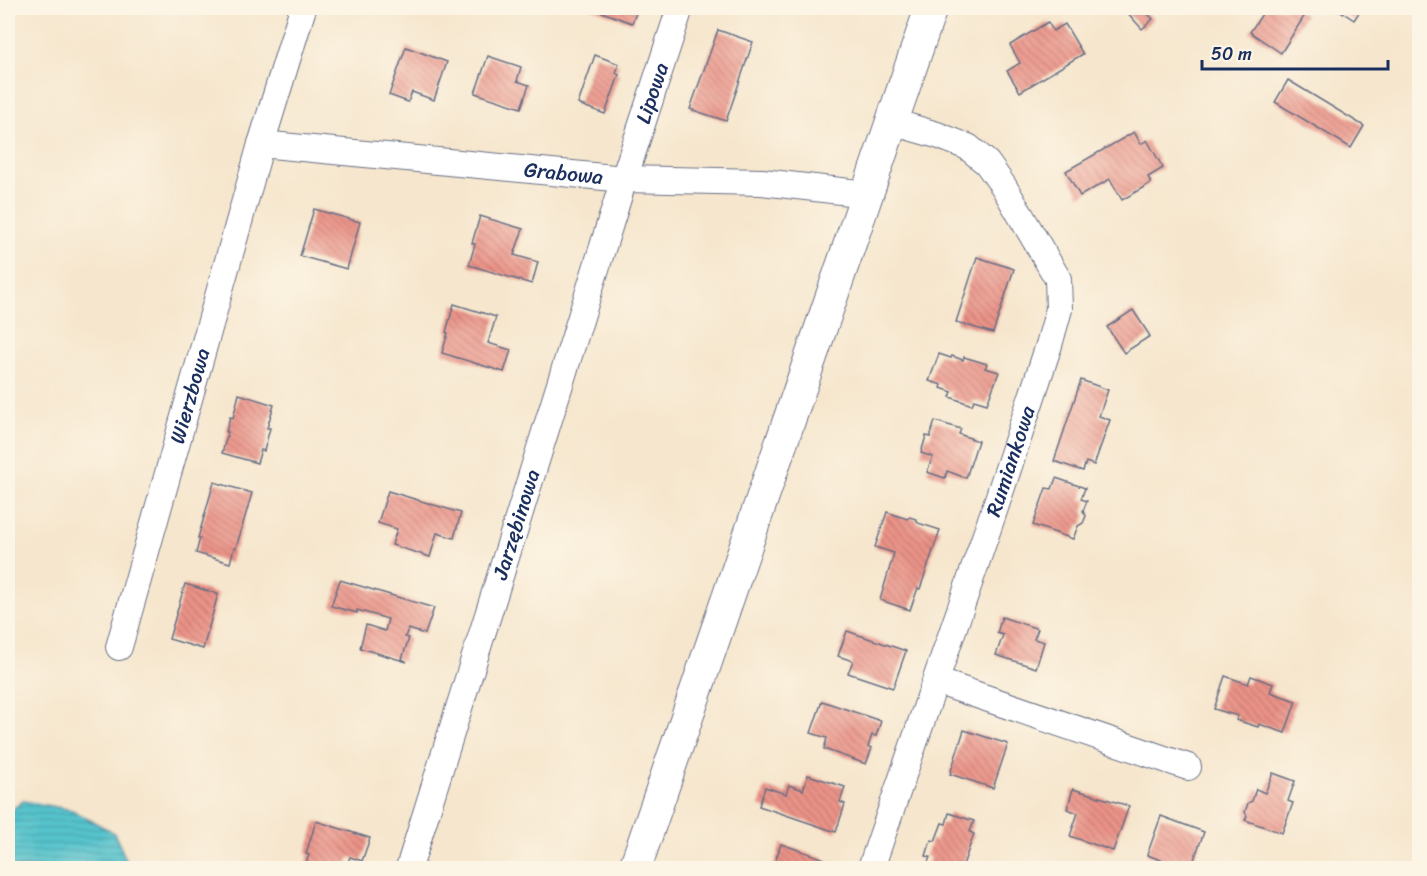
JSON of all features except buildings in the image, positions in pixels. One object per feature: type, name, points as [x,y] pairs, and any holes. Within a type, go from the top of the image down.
[{"type":"main road","points":[[635,868],[931,8]]},
{"type":"street","name":"Wierzbowa","points":[[119,647],[261,144],[303,8]]},
{"type":"street","name":"Lipowa","points":[[624,179],[680,8]]},
{"type":"street","name":"Rumiankowa","points":[[871,868],[936,681],[1049,345],[1059,309],[1058,279],[1009,195],[987,163],[968,147],[892,122]]},
{"type":"street","name":"Grabowa","points":[[261,144],[624,179],[762,182],[867,194]]},
{"type":"street","name":"Jarzębinowa","points":[[409,868],[624,179]]},
{"type":"street","points":[[936,681],[1188,767]]},
{"type":"water","points":[[23,801],[72,810],[114,833],[130,868],[8,868],[8,813]]}]
